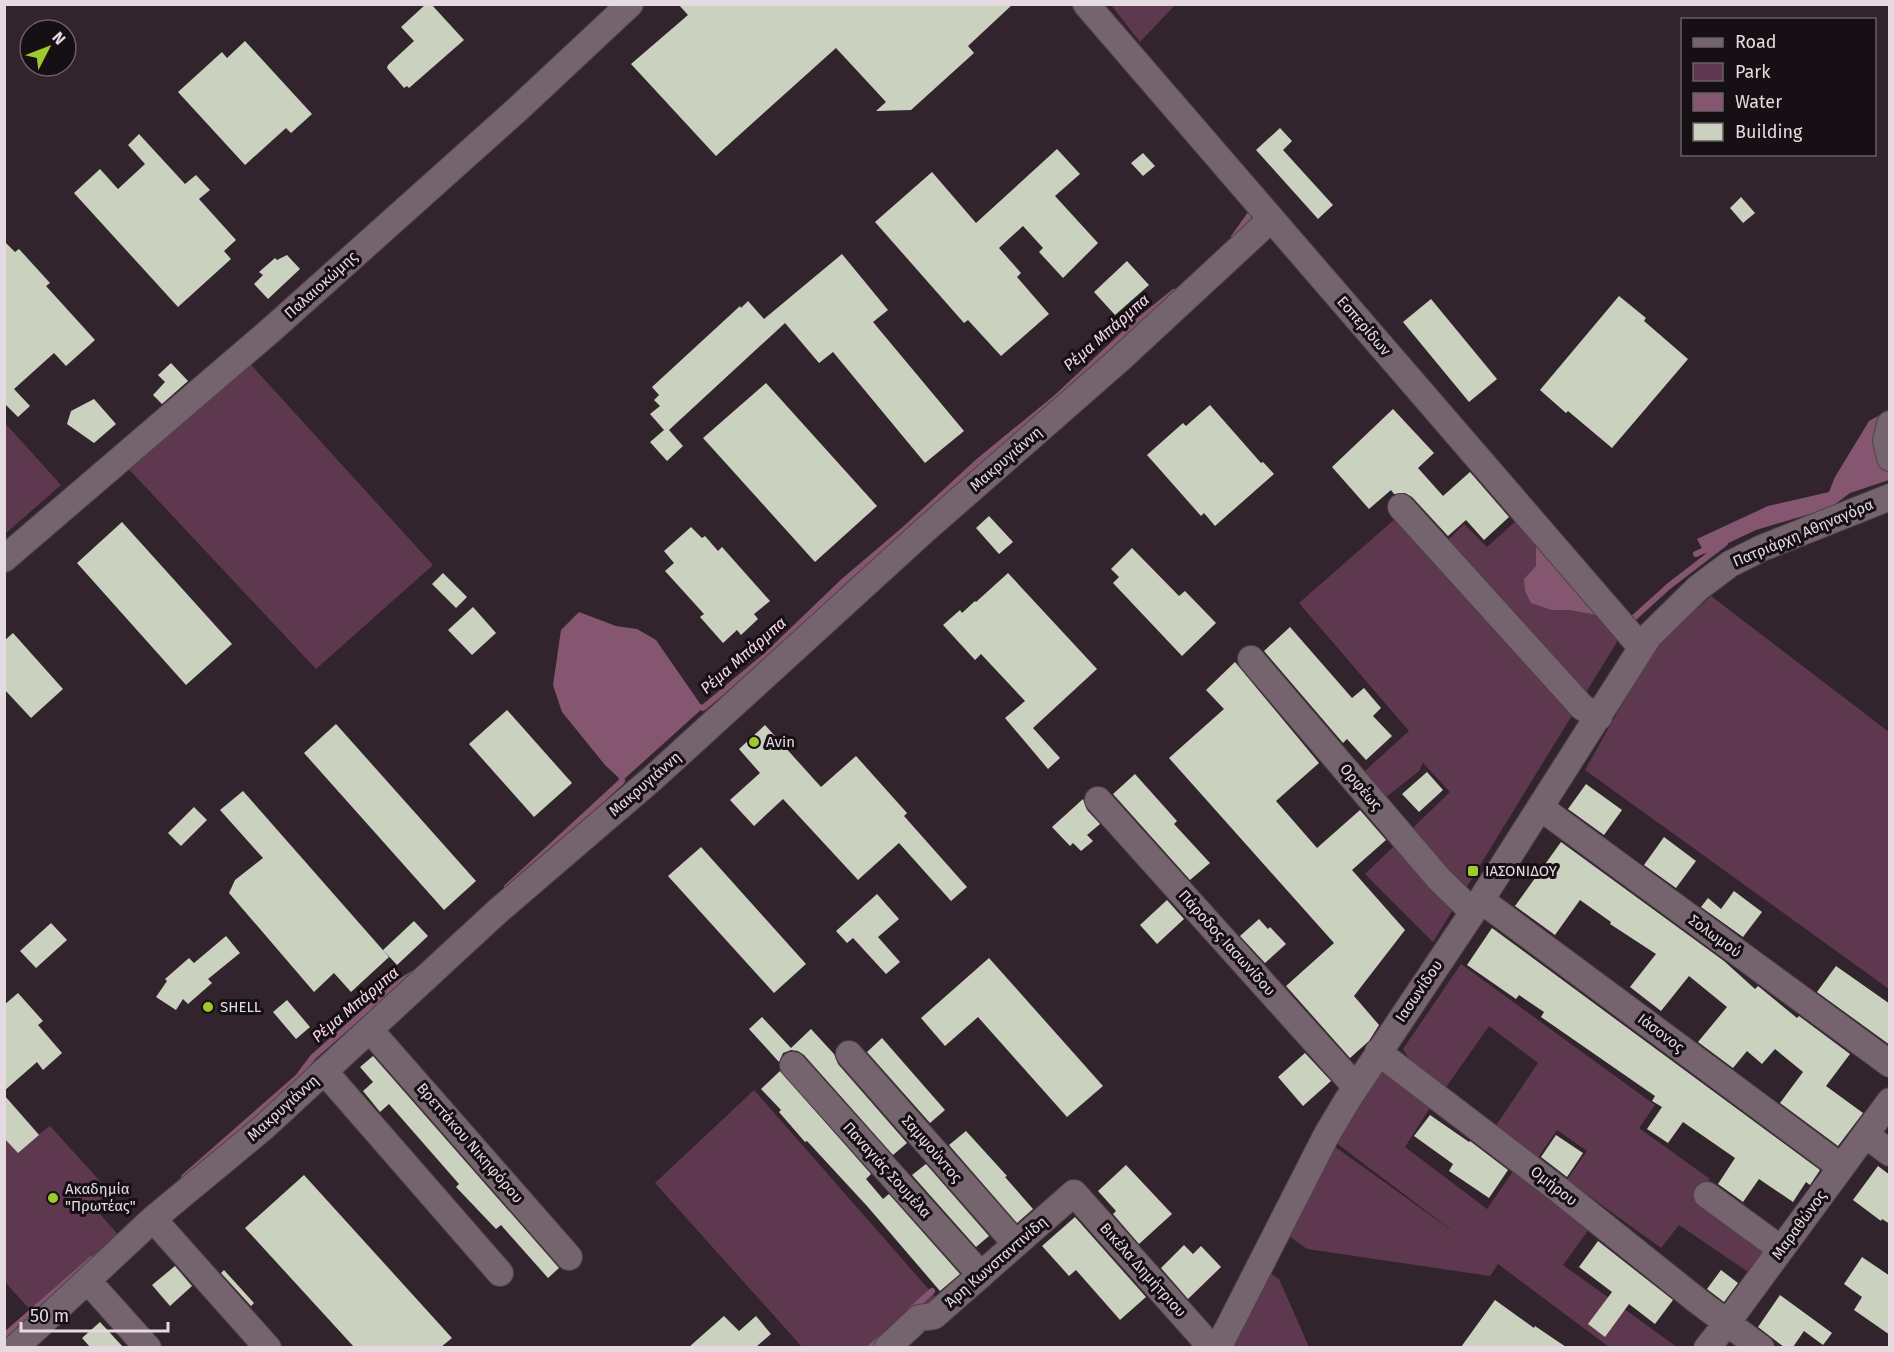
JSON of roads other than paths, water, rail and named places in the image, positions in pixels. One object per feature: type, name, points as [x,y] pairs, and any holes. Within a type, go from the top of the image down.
[{"type":"street","name":"Παλαιοκώμης","points":[[4,559],[271,330],[520,107],[630,4]]},
{"type":"street","name":"Εσπερίδων","points":[[1086,4],[1641,647]]},
{"type":"street","name":"Μακρυγιάννη","points":[[19,1346],[153,1220],[264,1127],[499,910],[661,771],[909,544],[1120,359],[1269,221],[1274,222]]},
{"type":"street","points":[[1889,456],[1886,441],[1890,424]]},
{"type":"street","name":"Πατριάρχη Αθηναγόρα","points":[[1641,647],[1660,624],[1720,570],[1762,548],[1890,497]]},
{"type":"street","points":[[1401,507],[1582,707],[1599,717]]},
{"type":"street","name":"Ιασωνίδου","points":[[1218,1347],[1326,1136],[1378,1052],[1477,906],[1599,717],[1641,647]]},
{"type":"street","name":"Ορφέως","points":[[1251,659],[1439,879],[1477,906]]},
{"type":"street","name":"Πάροδος Ιασωνίδου","points":[[1098,800],[1356,1087]]},
{"type":"street","name":"Σολωμού","points":[[1540,808],[1890,1064]]},
{"type":"street","name":"Ιάσονος","points":[[1477,906],[1841,1167]]},
{"type":"street","name":"Βρεττάκου Νικηφόρου","points":[[370,1030],[569,1257]]},
{"type":"street","name":"Ομήρου","points":[[1378,1052],[1761,1347]]},
{"type":"street","name":"Σαμψούντος","points":[[849,1054],[1016,1245]]},
{"type":"street","name":"Παναγιάς Σουμέλα","points":[[793,1065],[981,1275]]},
{"type":"street","points":[[324,1071],[500,1273]]},
{"type":"street","name":"Μαραθώνος","points":[[1707,1347],[1890,1101]]},
{"type":"street","points":[[1866,1135],[1890,1153]]},
{"type":"street","name":"Άρη Κωνσταντινίδη","points":[[887,1347],[919,1318],[934,1316],[1074,1193]]},
{"type":"street","name":"Βικέλα Δημήτριου","points":[[1074,1193],[1212,1347]]},
{"type":"street","points":[[1707,1195],[1781,1249]]},
{"type":"street","points":[[153,1220],[268,1347]]},
{"type":"street","points":[[88,1281],[148,1347]]},
{"type":"water","points":[[1889,410],[1889,480],[1850,493],[1830,508],[1756,530],[1705,554],[1697,539],[1768,506],[1829,492],[1835,477],[1869,421]]},
{"type":"water","points":[[1556,537],[1613,618],[1570,610],[1552,610],[1531,603],[1525,591],[1524,579],[1536,566],[1536,548]]},
{"type":"water","points":[[579,612],[616,626],[637,629],[656,640],[703,708],[622,781],[605,765],[562,712],[553,685],[561,630]]},
{"type":"waterway","name":"Ρέμα Μπάρμπα","points":[[1234,237],[1254,209]]},
{"type":"waterway","name":"Ρέμα Μπάρμπα","points":[[697,706],[703,708],[768,654],[845,580],[980,460],[1057,397],[1138,321],[1174,292]]},
{"type":"waterway","points":[[1627,624],[1669,586],[1725,543]]},
{"type":"waterway","points":[[1696,554],[1709,548]]},
{"type":"waterway","name":"Ρέμα Μπάρμπα","points":[[507,887],[622,781],[621,773]]},
{"type":"waterway","name":"Ρέμα Μπάρμπα","points":[[184,1177],[298,1077],[313,1057],[395,985],[414,973]]},
{"type":"waterway","name":"Ρέμα Μπάρμπα","points":[[4,1336],[92,1259]]},
{"type":"waterway","points":[[911,1310],[932,1291]]},
{"type":"waterway","points":[[870,1348],[881,1338]]},
{"type":"place","name":"Avin","points":[[754,742]]},
{"type":"place","name":"ΙΑΣΟΝΙΔΟΥ","points":[[1473,871]]},
{"type":"place","name":"SHELL","points":[[208,1007]]},
{"type":"place","name":"Ακαδημία \"Πρωτέας\"","points":[[53,1198]]}]
